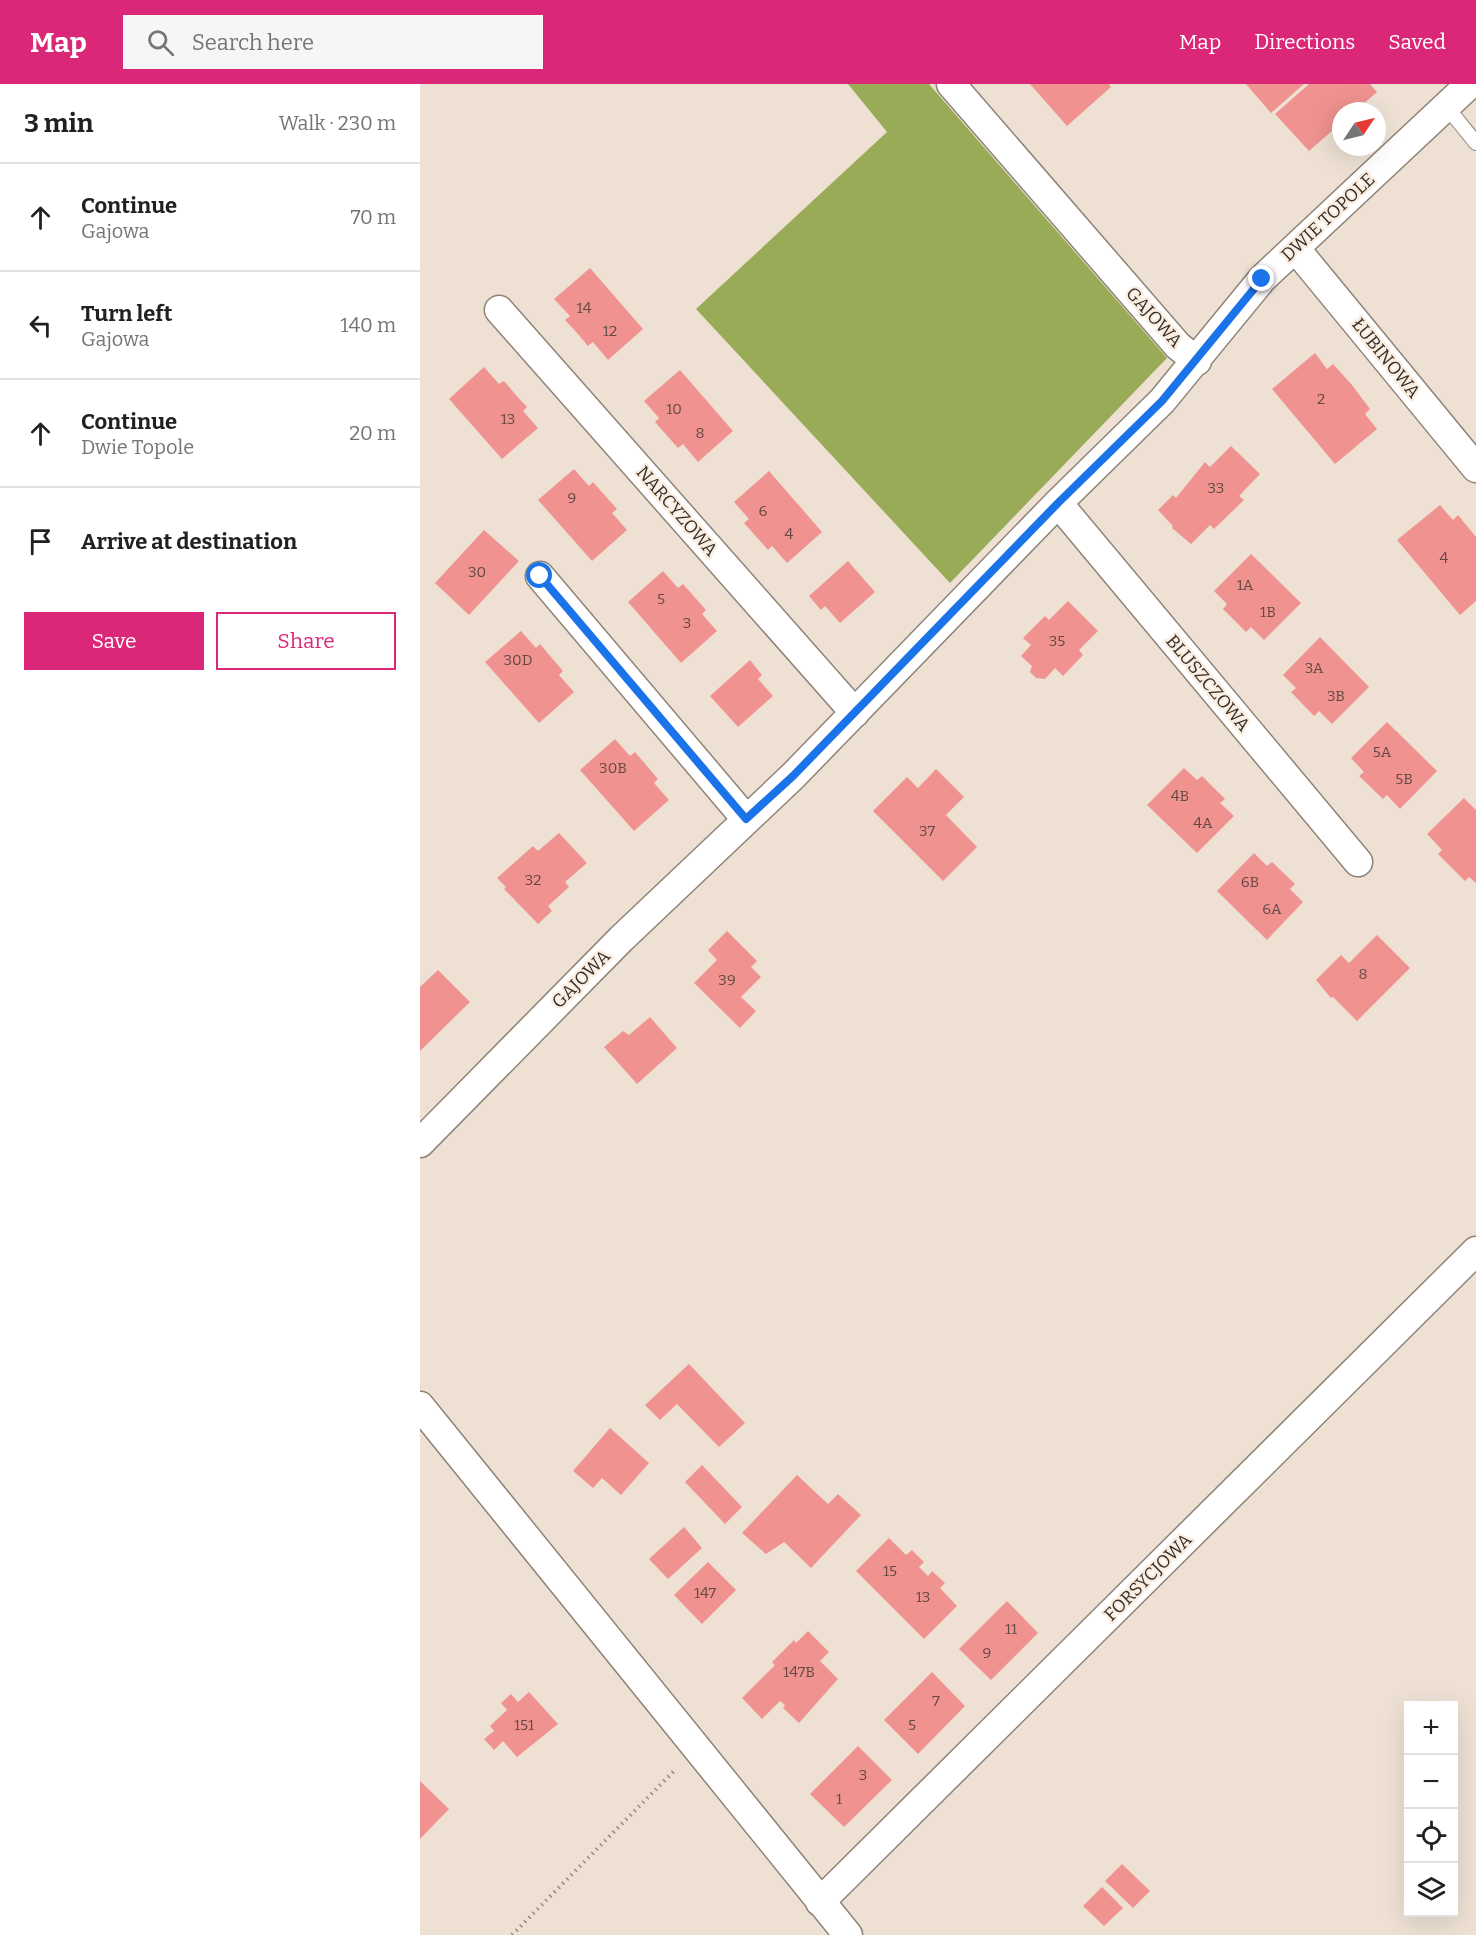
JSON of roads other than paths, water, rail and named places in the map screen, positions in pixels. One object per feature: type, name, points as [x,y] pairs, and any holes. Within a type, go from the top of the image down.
[{"type":"street","name":"GAJOWA","points":[[420,1143],[621,939],[855,713],[1058,503],[1162,401],[1197,361],[1178,346],[951,84]]},
{"type":"street","name":"DWIE TOPOLE","points":[[1197,361],[1240,303],[1295,248],[1470,84]]},
{"type":"street","name":"ŁUBINOWA","points":[[1295,248],[1476,468]]},
{"type":"street","name":"NARCYZOWA","points":[[499,310],[855,713]]},
{"type":"street","name":"BLUSZCZOWA","points":[[1058,503],[1358,862]]},
{"type":"street","points":[[540,576],[746,819]]},
{"type":"street","name":"FORSYCJOWA","points":[[820,1902],[1476,1251]]},
{"type":"street","points":[[420,1406],[696,1750],[848,1935]]},
{"type":"lane","points":[[1446,106],[1476,143]]}]
